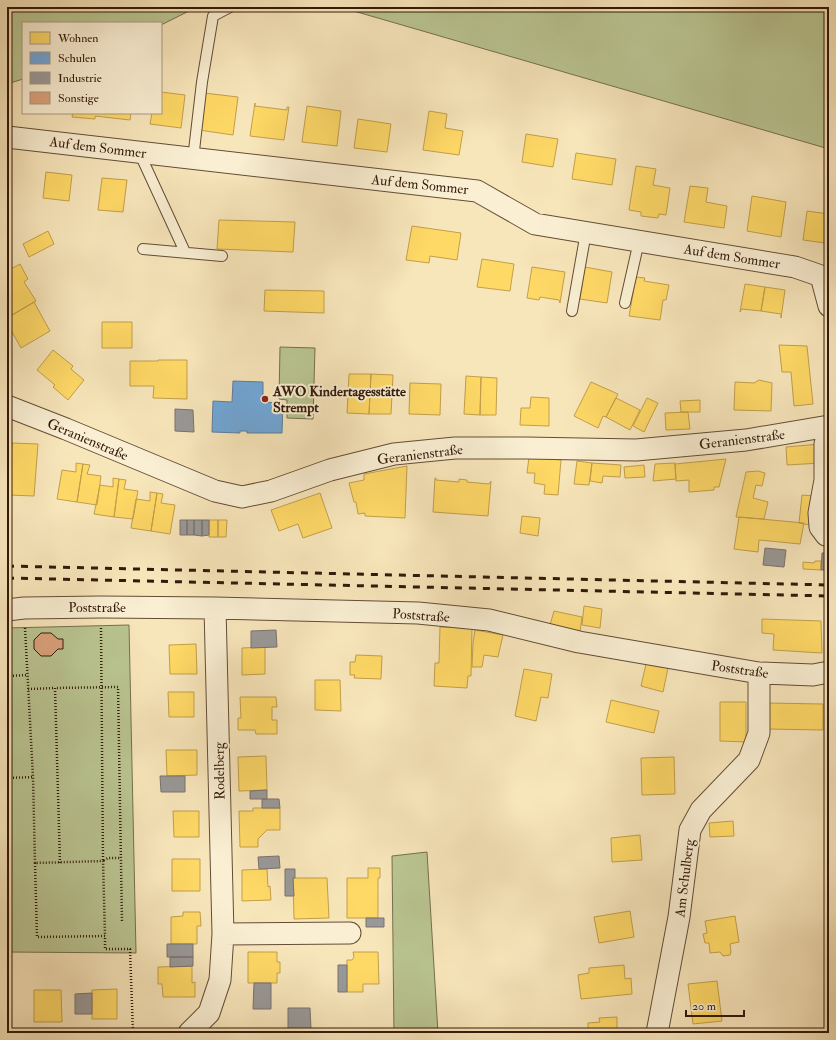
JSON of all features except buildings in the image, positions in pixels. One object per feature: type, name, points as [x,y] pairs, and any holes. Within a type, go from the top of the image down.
[{"type":"street","name":"Auf dem Sommer","points":[[7,137],[477,191],[536,224],[795,267],[825,275],[829,306]]},
{"type":"street","name":"Geranienstraße","points":[[7,406],[216,491],[242,497],[271,490],[330,470],[394,454],[455,448],[636,450],[746,440],[829,426]]},
{"type":"street","points":[[829,430],[825,444],[825,480],[819,512],[820,527],[826,535],[829,535]]},
{"type":"street","name":"Poststraße","points":[[16,609],[101,607],[215,608],[418,613],[489,620],[579,642],[759,673],[813,675],[829,672]]},
{"type":"street","name":"Rodelberg","points":[[189,1033],[209,1013],[212,1006],[220,980],[223,934],[215,608]]},
{"type":"street","name":"Am Schulberg","points":[[657,1033],[679,917],[690,830],[701,810],[749,760],[759,733],[759,673]]},
{"type":"street","points":[[223,934],[350,934]]},
{"type":"lane","points":[[194,159],[202,82],[213,16],[230,7]]},
{"type":"lane","points":[[139,152],[185,252]]},
{"type":"lane","points":[[572,311],[586,232]]},
{"type":"lane","points":[[625,303],[639,241]]},
{"type":"lane","points":[[143,249],[222,256]]},
{"type":"path","points":[[101,607],[105,949],[130,949],[133,1033]]},
{"type":"path","points":[[16,609],[28,675],[33,777],[37,937],[105,936]]},
{"type":"path","points":[[7,676],[28,675]]},
{"type":"path","points":[[28,689],[118,687],[122,922]]},
{"type":"path","points":[[55,688],[60,862]]},
{"type":"path","points":[[7,778],[33,777]]},
{"type":"path","points":[[35,863],[103,861],[108,858],[121,858]]},
{"type":"green space","points":[[7,7],[197,7],[162,24],[162,22],[22,22],[22,79],[7,84]]},
{"type":"green space","points":[[340,7],[829,7],[829,149]]},
{"type":"green space","points":[[280,347],[315,348],[313,419],[287,418],[287,400],[279,399]]},
{"type":"green space","points":[[129,625],[136,953],[7,952],[7,628]]},
{"type":"green space","points":[[427,852],[438,1033],[394,1033],[392,856]]},
{"type":"railway","points":[[7,566],[829,585]]},
{"type":"railway","points":[[7,578],[829,596]]},
{"type":"place","name":"AWO Kindertagesstätte Strempt","points":[[265,399]]}]
